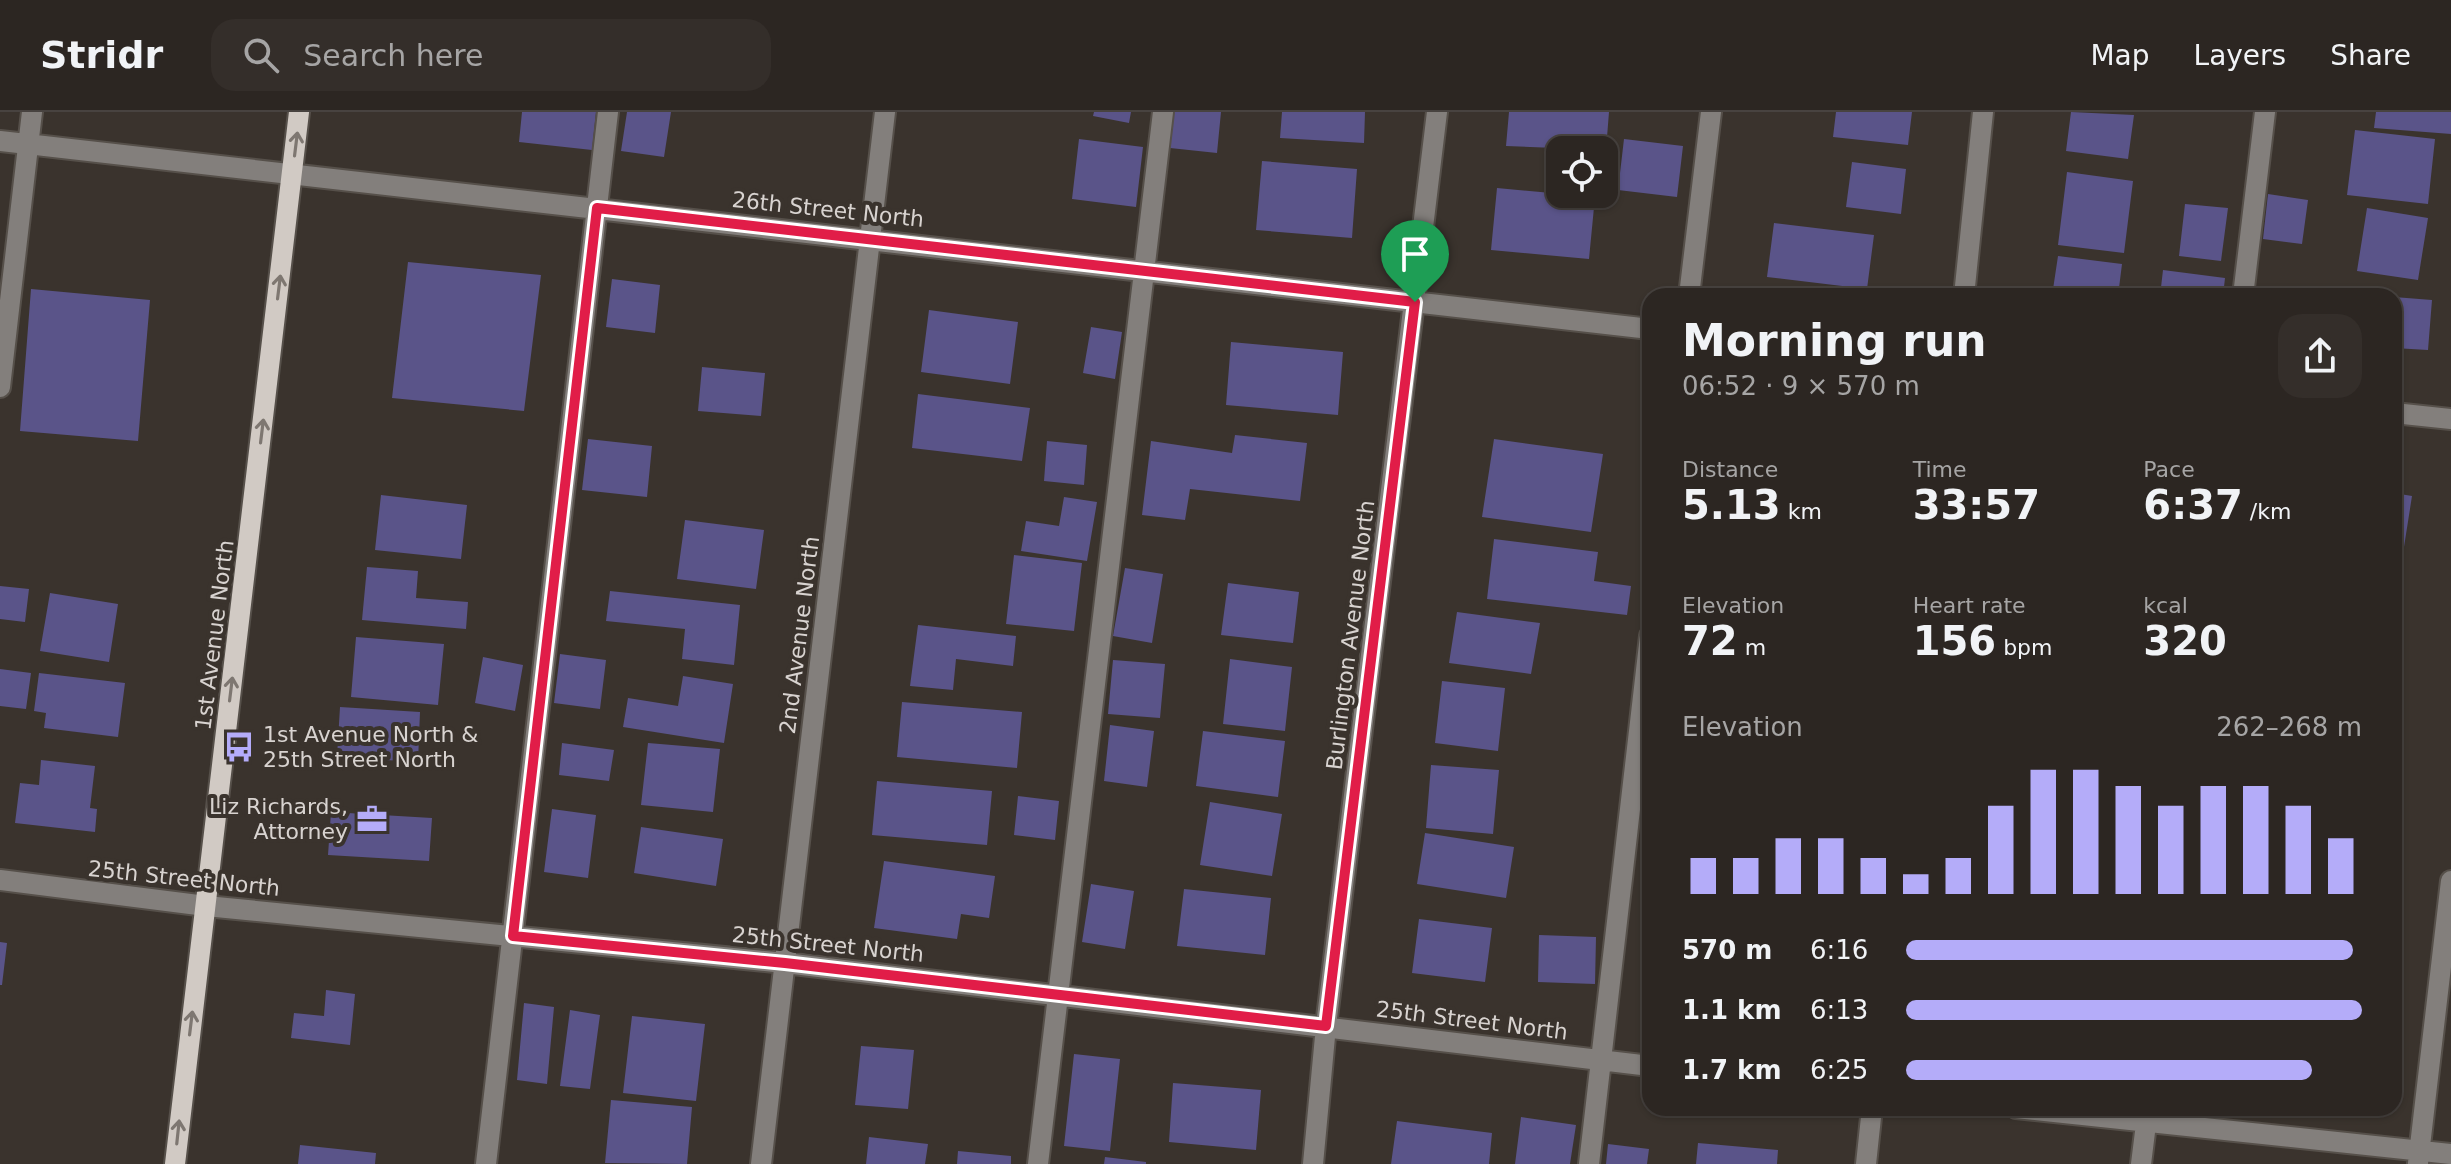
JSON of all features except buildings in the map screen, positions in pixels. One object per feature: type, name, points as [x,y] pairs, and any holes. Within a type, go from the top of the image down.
[{"type":"main road","name":"1st Avenue North","points":[[175,1164],[299,112]]},
{"type":"street","points":[[0,387],[32,112]]},
{"type":"street","points":[[486,1164],[608,112]]},
{"type":"street","name":"2nd Avenue North","points":[[761,1164],[885,112]]},
{"type":"street","points":[[1038,1164],[1163,112]]},
{"type":"street","name":"Burlington Avenue North","points":[[1313,1164],[1326,1026],[1437,112]]},
{"type":"street","points":[[1690,288],[1711,112]]},
{"type":"street","points":[[1965,288],[1983,112]]},
{"type":"street","points":[[2244,288],[2265,112]]},
{"type":"street","name":"26th Street North","points":[[0,141],[1642,328]]},
{"type":"street","points":[[2402,414],[2451,419]]},
{"type":"street","points":[[1589,1164],[1642,705]]},
{"type":"street","name":"25th Street North","points":[[0,880],[206,906],[785,963],[1642,1065]]},
{"type":"street","points":[[2419,1157],[2451,881]]},
{"type":"street","points":[[1866,1164],[1871,1116]]},
{"type":"street","points":[[2141,1164],[2147,1116]]},
{"type":"street","points":[[2153,1116],[2419,1157],[2451,1154]]},
{"type":"place","name":"1st Avenue North & 25th Street North","points":[[239,747]]},
{"type":"place","name":"Liz Richards, Attorney","points":[[372,819]]},
{"type":"route","points":[[597,208],[1415,302],[1326,1026],[785,963],[513,936],[597,208]]}]
